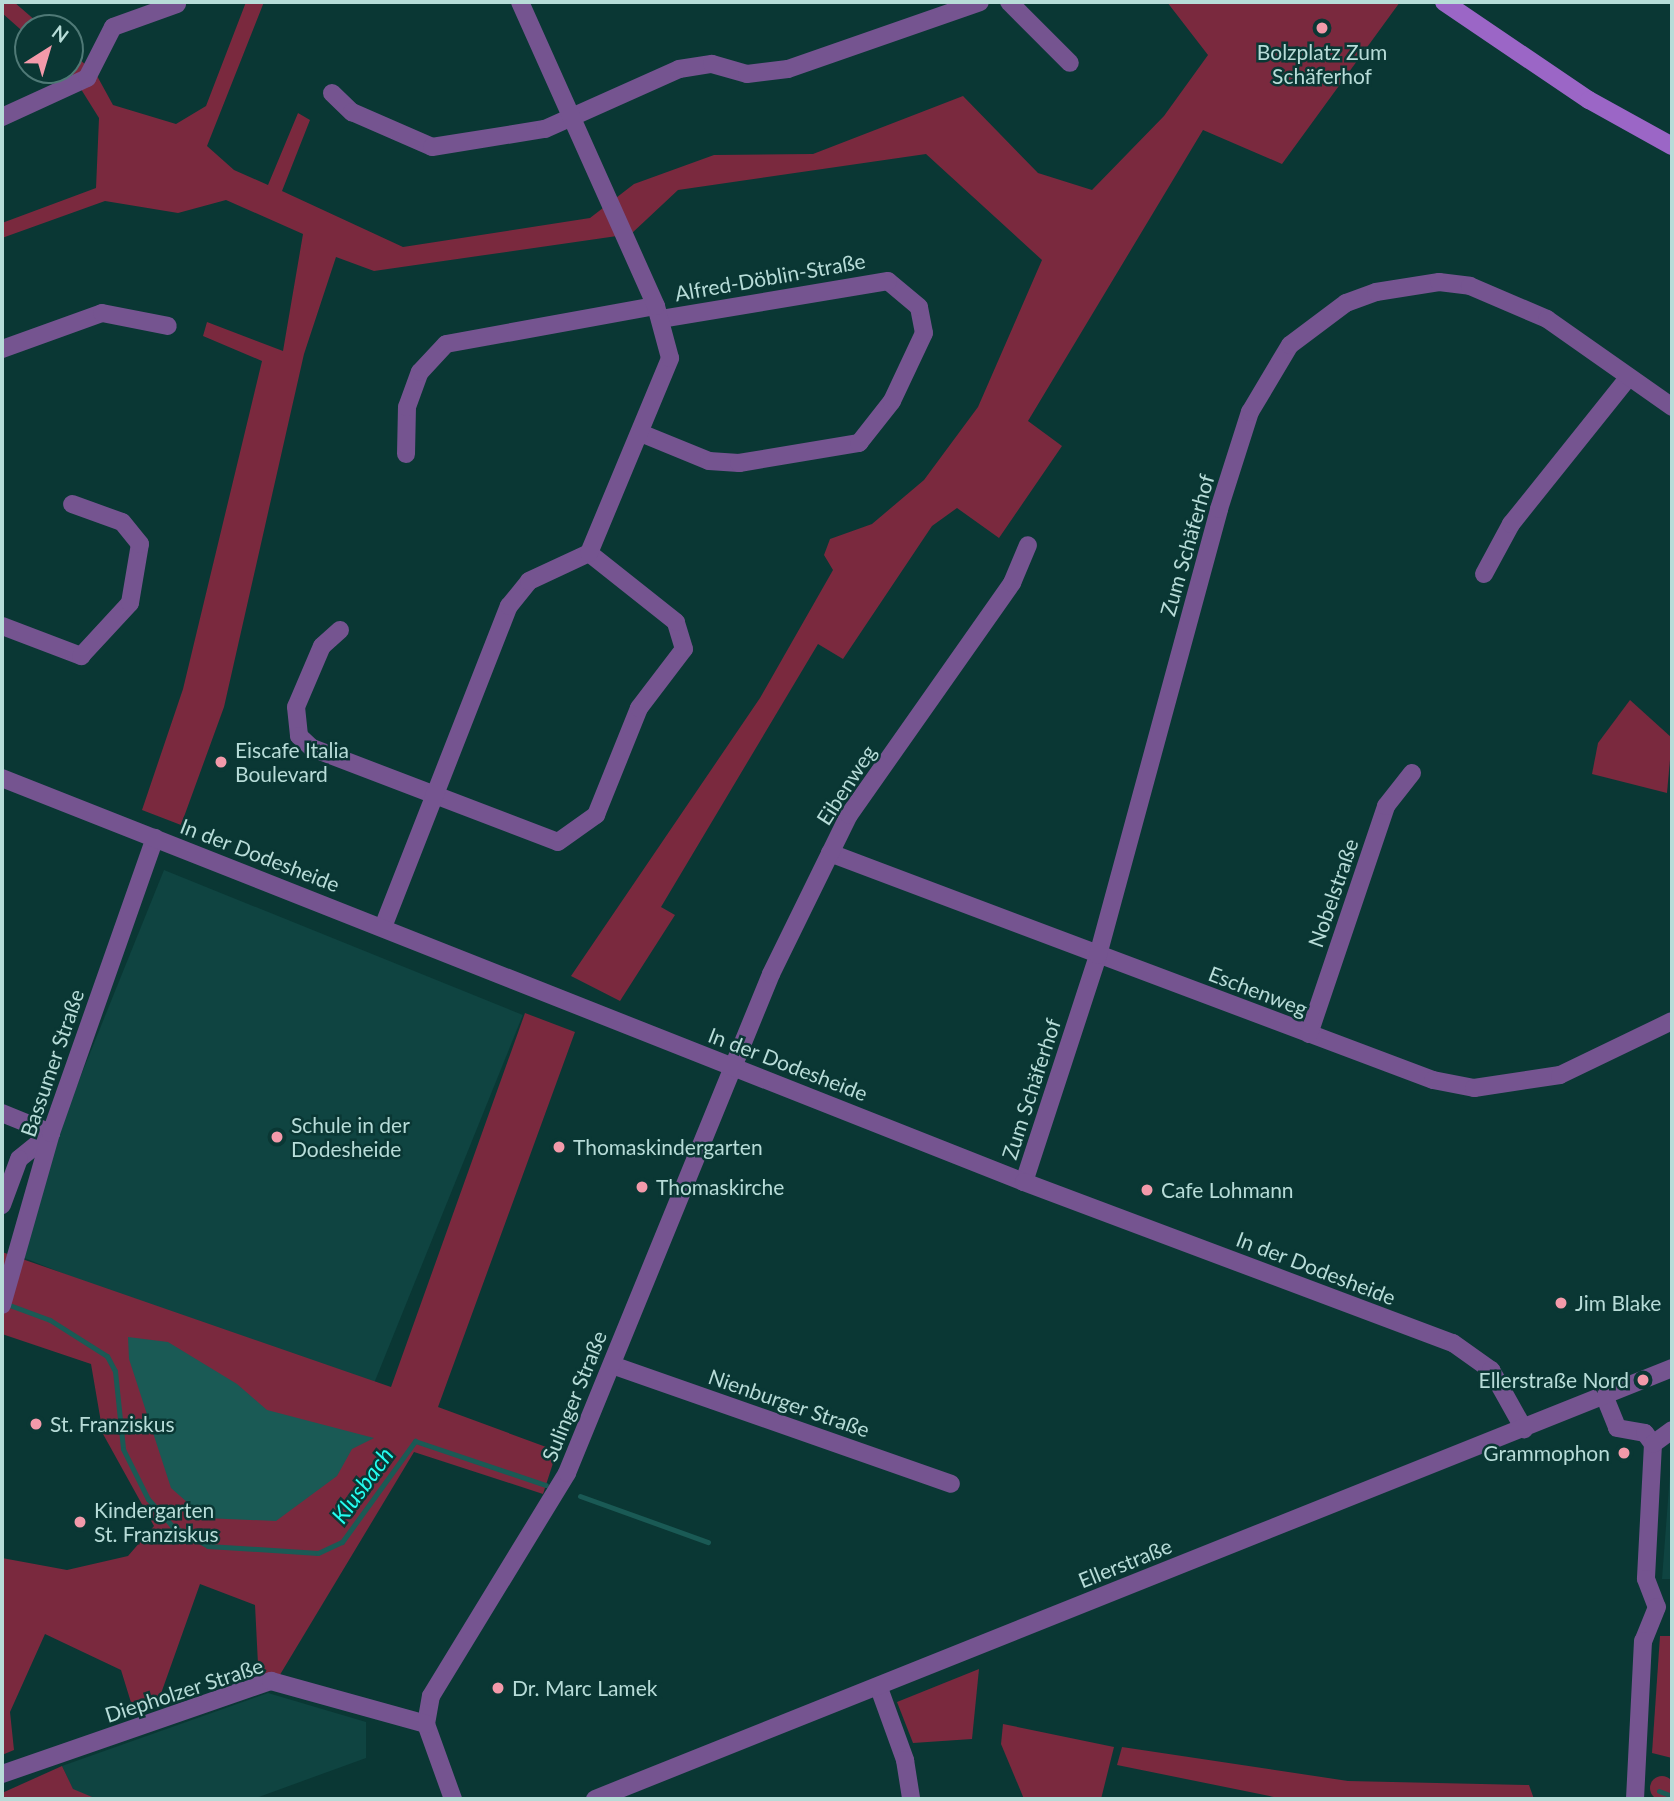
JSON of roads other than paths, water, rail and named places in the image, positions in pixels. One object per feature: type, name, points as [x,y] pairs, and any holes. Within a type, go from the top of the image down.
[{"type":"main road","points":[[1444,2],[1589,100],[1672,146]]},
{"type":"street","points":[[383,927],[437,797],[509,606],[529,581],[589,552],[643,434],[670,358],[658,312],[520,2]]},
{"type":"street","points":[[332,93],[352,112],[432,147],[545,129],[679,69],[712,64],[747,74],[788,69],[950,6],[980,2]]},
{"type":"street","points":[[1009,2],[1070,62]]},
{"type":"street","points":[[2,117],[87,78],[113,27],[177,4]]},
{"type":"street","name":"Alfred-Döblin-Straße","points":[[406,454],[407,407],[420,372],[446,344],[888,281],[919,307],[924,332],[892,401],[859,443],[738,463],[709,461],[643,434]]},
{"type":"street","name":"Zum Schäferhof","points":[[1024,1182],[1098,955],[1219,509],[1250,412],[1290,345],[1346,303],[1439,282],[1511,299],[1672,407]]},
{"type":"street","points":[[2,349],[102,313],[168,326]]},
{"type":"street","points":[[1484,574],[1511,524],[1628,378]]},
{"type":"street","points":[[2,626],[80,656],[130,603],[140,544],[122,522],[72,504]]},
{"type":"street","name":"Eibenweg","points":[[736,1069],[771,974],[849,816],[1012,583],[1028,545]]},
{"type":"street","points":[[340,630],[322,646],[296,706],[299,736],[312,748],[558,842],[596,815],[639,708],[684,649],[676,622],[589,552]]},
{"type":"street","name":"Nobelstraße","points":[[1309,1034],[1386,806],[1412,773]]},
{"type":"street","name":"In der Dodesheide","points":[[2,778],[1024,1182],[1453,1343],[1491,1370],[1524,1429]]},
{"type":"street","name":"Bassumer Straße","points":[[3,1301],[51,1133],[155,838]]},
{"type":"street","name":"Eschenweg","points":[[830,853],[1309,1034],[1474,1088],[1560,1075],[1672,1021]]},
{"type":"street","name":"Sulinger Straße","points":[[426,1724],[431,1696],[568,1473],[736,1069]]},
{"type":"street","points":[[2,1113],[51,1133],[19,1159],[2,1205]]},
{"type":"street","name":"Nienburger Straße","points":[[612,1365],[951,1484]]},
{"type":"street","name":"Ellerstraße","points":[[595,1799],[879,1688],[1672,1368]]},
{"type":"street","points":[[1604,1395],[1616,1428],[1645,1433],[1653,1444],[1646,1579],[1657,1607],[1643,1641],[1635,1799]]},
{"type":"street","points":[[1653,1444],[1672,1430]]},
{"type":"street","name":"Diepholzer Straße","points":[[2,1774],[271,1681],[426,1724]]},
{"type":"street","points":[[879,1688],[905,1760],[911,1799]]},
{"type":"street","points":[[426,1724],[453,1799]]},
{"type":"waterway","name":"Klusbach","points":[[4,1303],[50,1320],[107,1356],[115,1371],[123,1449],[148,1499],[172,1526],[208,1546],[318,1553],[342,1542],[415,1441],[546,1485]]},
{"type":"waterway","name":"Klusbach","points":[[580,1496],[708,1542]]},
{"type":"waterway","name":"Klusbach","points":[[1659,1791],[1672,1796]]},
{"type":"place","name":"Bolzplatz Zum Schäferhof","points":[[1322,28]]},
{"type":"place","name":"Eiscafe Italia Boulevard","points":[[221,762]]},
{"type":"place","name":"Schule in der Dodesheide","points":[[277,1137]]},
{"type":"place","name":"Thomaskindergarten","points":[[559,1147]]},
{"type":"place","name":"Thomaskirche","points":[[642,1187]]},
{"type":"place","name":"Cafe Lohmann","points":[[1147,1190]]},
{"type":"place","name":"Jim Blake","points":[[1561,1303]]},
{"type":"place","name":"Ellerstraße Nord","points":[[1643,1380]]},
{"type":"place","name":"St. Franziskus","points":[[36,1424]]},
{"type":"place","name":"Grammophon","points":[[1624,1453]]},
{"type":"place","name":"Kindergarten St. Franziskus","points":[[80,1522]]},
{"type":"place","name":"Dr. Marc Lamek","points":[[498,1688]]}]
